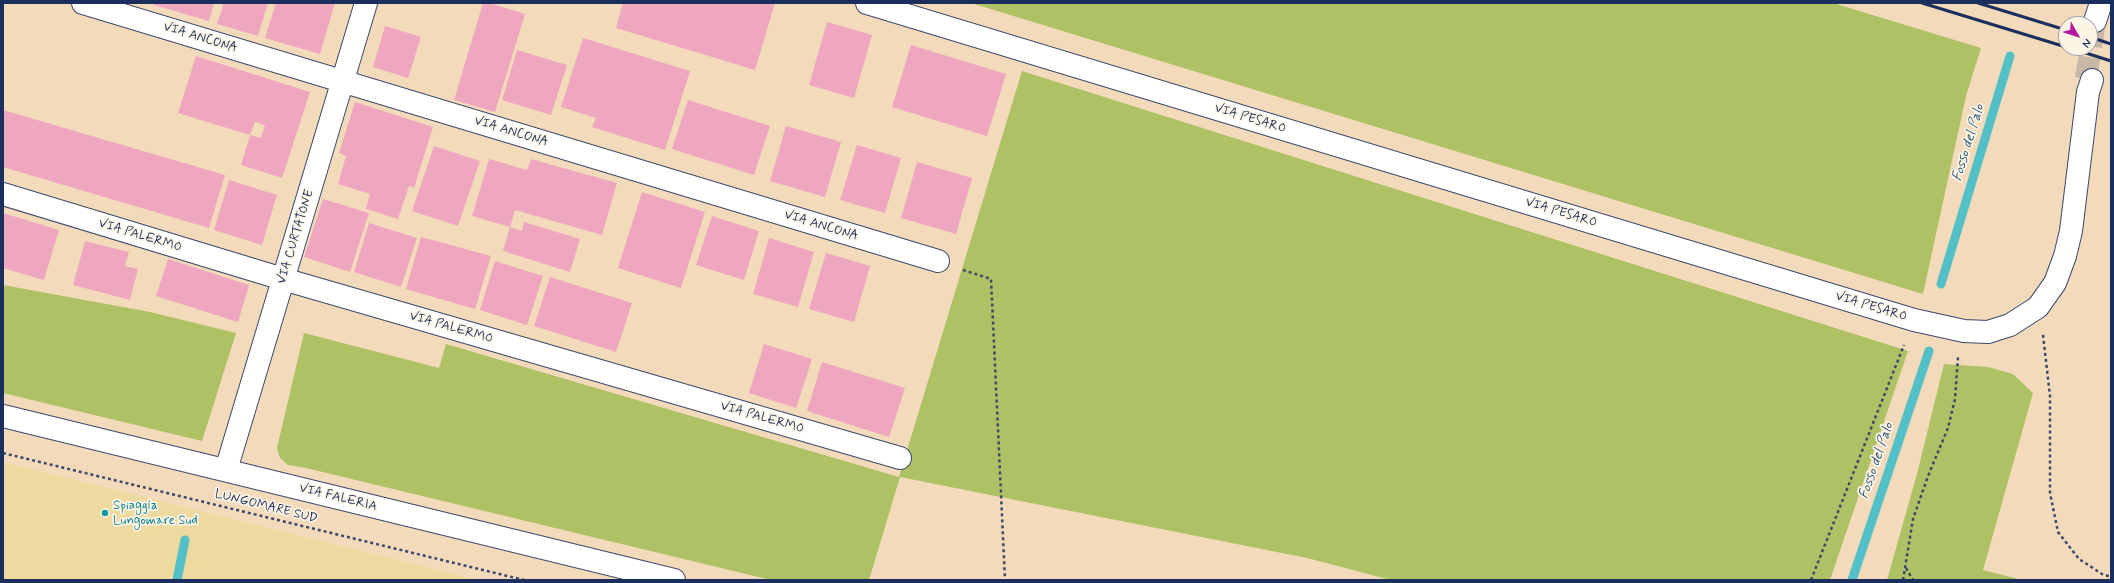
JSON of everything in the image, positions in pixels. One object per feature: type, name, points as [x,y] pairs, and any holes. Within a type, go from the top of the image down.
[{"type":"street","name":"VIA ANCONA","points":[[84,3],[938,262]]},
{"type":"street","name":"VIA CURTATONE","points":[[226,470],[366,3]]},
{"type":"street","name":"VIA PESARO","points":[[867,3],[1914,320],[1964,331],[1988,332],[2010,325],[2038,306],[2055,283],[2066,256],[2089,84]]},
{"type":"street","name":"VIA PALERMO","points":[[3,194],[283,279],[900,458]]},
{"type":"street","name":"VIA FALERIA","points":[[3,416],[674,580]]},
{"type":"path","points":[[938,262],[991,279],[1005,580]]},
{"type":"path","points":[[2038,306],[2047,357],[2050,396],[2050,493],[2058,532],[2079,560],[2102,574],[2111,577]]},
{"type":"path","points":[[1811,580],[1914,320]]},
{"type":"path","points":[[1903,580],[1914,519],[1928,476],[1950,420],[1955,398],[1957,363],[1964,331]]},
{"type":"path","name":"LUNGOMARE SUD","points":[[3,453],[524,580]]},
{"type":"path","points":[[1906,568],[1913,580]]},
{"type":"green space","points":[[971,3],[1833,3],[1981,48],[1966,96],[1923,294]]},
{"type":"green space","points":[[1022,71],[1908,351],[1830,580],[1391,580],[1307,558],[900,477],[869,580],[771,580],[306,468],[288,465],[280,458],[277,448],[304,333],[439,368],[446,344],[899,477]]},
{"type":"green space","points":[[3,285],[150,312],[236,333],[202,441],[3,393]]},
{"type":"green space","points":[[1944,364],[1988,367],[2013,374],[2033,393],[1983,570],[2022,580],[1887,580],[1917,474]]},
{"type":"sand","name":"Spiaggia Lungomare Sud","points":[[3,462],[411,563],[478,580],[3,580]]},
{"type":"building","points":[[155,3],[214,3],[209,21],[154,5]]},
{"type":"building","points":[[224,3],[268,3],[258,36],[217,24]]},
{"type":"building","points":[[276,3],[335,3],[320,54],[265,38]]},
{"type":"building","points":[[483,3],[489,3],[525,14],[495,112],[454,100]]},
{"type":"building","points":[[623,3],[775,3],[755,70],[616,28]]},
{"type":"building","points":[[827,22],[872,35],[854,98],[809,85]]},
{"type":"building","points":[[385,26],[421,37],[408,78],[373,67]]},
{"type":"building","points":[[583,38],[690,71],[665,150],[592,127],[596,118],[561,107]]},
{"type":"building","points":[[911,45],[1006,74],[987,136],[892,107]]},
{"type":"building","points":[[517,50],[567,65],[551,115],[502,100]]},
{"type":"building","points":[[196,56],[310,92],[282,178],[241,165],[250,135],[178,113]],"holes":[[[255,122],[265,125],[261,138],[250,135]]]},
{"type":"building","points":[[688,100],[770,126],[754,175],[672,149]]},
{"type":"building","points":[[355,102],[433,127],[414,188],[409,186],[398,219],[366,209],[370,194],[338,184],[346,156],[339,153]]},
{"type":"building","points":[[3,110],[225,175],[209,228],[3,167]]},
{"type":"building","points":[[786,126],[841,142],[825,197],[770,181]]},
{"type":"building","points":[[857,145],[901,158],[885,213],[840,200]]},
{"type":"building","points":[[434,146],[480,161],[458,226],[412,211]]},
{"type":"building","points":[[489,159],[527,170],[531,159],[617,183],[602,235],[515,210],[510,227],[472,216]]},
{"type":"building","points":[[917,162],[972,178],[956,234],[901,218]]},
{"type":"building","points":[[229,180],[277,195],[262,245],[214,230]]},
{"type":"building","points":[[642,192],[705,212],[681,288],[618,268]]},
{"type":"building","points":[[323,199],[369,213],[350,272],[304,257]]},
{"type":"building","points":[[3,213],[59,230],[44,280],[3,268]]},
{"type":"building","points":[[712,216],[759,231],[744,280],[696,265]]},
{"type":"building","points":[[524,222],[580,239],[570,272],[503,251],[510,227],[522,231]]},
{"type":"building","points":[[369,223],[417,238],[401,287],[354,272]]},
{"type":"building","points":[[421,237],[491,256],[475,309],[406,289]]},
{"type":"building","points":[[769,238],[814,252],[798,307],[753,294]]},
{"type":"building","points":[[85,241],[129,252],[125,266],[138,269],[130,300],[73,285]]},
{"type":"building","points":[[826,253],[870,266],[854,322],[809,309]]},
{"type":"building","points":[[168,259],[249,285],[238,322],[156,296]]},
{"type":"building","points":[[495,261],[543,276],[527,325],[480,310]]},
{"type":"building","points":[[550,277],[632,303],[616,352],[534,326]]},
{"type":"building","points":[[764,344],[812,359],[796,408],[749,393]]},
{"type":"building","points":[[822,362],[905,388],[889,437],[807,411]]},
{"type":"waterway","name":"Fosso del Palo","points":[[1941,284],[2010,56]]},
{"type":"waterway","name":"Fosso del Palo","points":[[1852,580],[1929,351]]},
{"type":"waterway","points":[[177,580],[185,540]]},
{"type":"tunnel","points":[[2086,79],[2090,56]]},
{"type":"railway","points":[[1922,3],[2058,45]]},
{"type":"railway","points":[[1978,3],[2058,28]]},
{"type":"railway","points":[[2098,40],[2111,44]]},
{"type":"railway","points":[[2095,56],[2111,61]]},
{"type":"place","name":"Spiaggia Lungomare Sud","points":[[105,513]]}]
